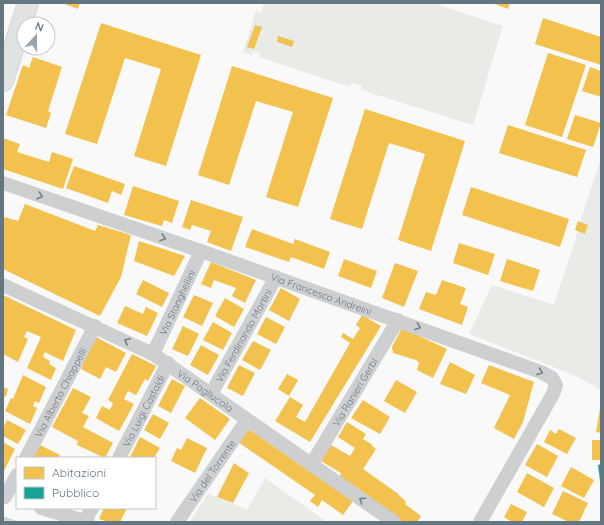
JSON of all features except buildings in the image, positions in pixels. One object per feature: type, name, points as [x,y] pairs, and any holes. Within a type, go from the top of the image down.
[{"type":"street","points":[[4,75],[28,3]]},
{"type":"street","name":"Via Francesco Andreini","points":[[3,184],[202,251],[398,320],[541,372],[552,378],[556,385],[553,394],[480,522]]},
{"type":"street","name":"Via Stanghellini","points":[[153,354],[202,251]]},
{"type":"street","name":"Via Ferdinando Martini","points":[[211,394],[276,277]]},
{"type":"street","name":"Via Pagliucola","points":[[3,285],[153,354],[394,522]]},
{"type":"street","name":"Via Ranieri Gerbi","points":[[311,465],[398,320]]},
{"type":"street","name":"Via Alberto Chiappelli","points":[[27,457],[95,326]]},
{"type":"street","name":"Via Luigi Castaldi","points":[[120,457],[168,364]]},
{"type":"street","name":"Via del Torrente","points":[[177,522],[247,420]]},
{"type":"street","points":[[8,498],[16,478]]},
{"type":"street","points":[[44,509],[87,522],[92,509]]},
{"type":"shaded area","points":[[264,3],[433,3],[503,26],[473,125],[361,90],[362,86],[352,83],[350,87],[259,57],[260,54],[253,51],[252,55],[243,52],[256,11],[261,13]]},
{"type":"shaded area","points":[[601,158],[601,390],[576,376],[469,334],[492,285],[554,305],[578,231],[584,234],[588,225],[580,222]]},
{"type":"shaded area","points":[[265,478],[327,522],[190,522],[208,493],[247,510]]},
{"type":"waterway","points":[[3,518],[15,522]]}]
